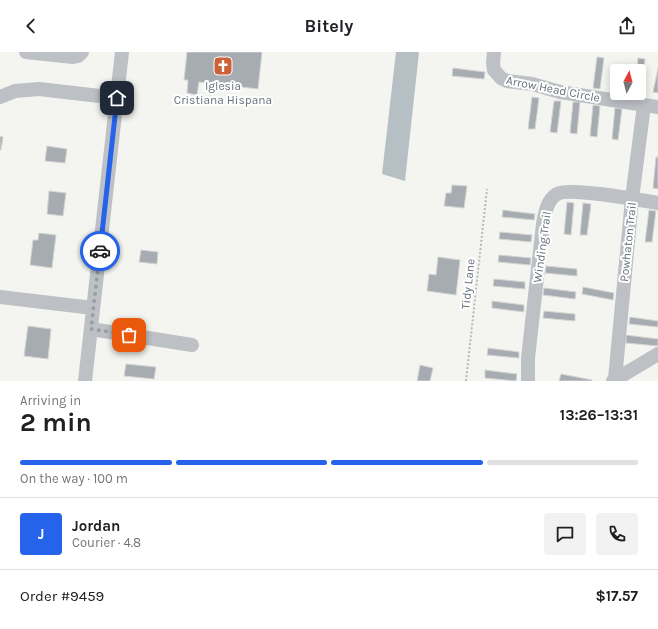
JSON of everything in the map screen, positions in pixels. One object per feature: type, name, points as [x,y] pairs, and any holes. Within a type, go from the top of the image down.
[{"type":"street","points":[[26,52],[73,57],[78,56],[82,52]]},
{"type":"street","points":[[85,381],[122,52]]},
{"type":"street","name":"Arrow Head Circle","points":[[494,52],[494,70],[501,78],[507,81],[532,84],[560,92],[658,106]]},
{"type":"street","points":[[0,97],[15,91],[40,89],[117,98]]},
{"type":"street","name":"Powhaton Trail","points":[[614,380],[632,199],[644,105]]},
{"type":"street","name":"Winding Trail","points":[[528,381],[528,358],[543,224],[550,201],[559,193],[574,191],[658,202]]},
{"type":"street","points":[[0,297],[93,308]]},
{"type":"street","points":[[91,329],[192,345]]},
{"type":"street","points":[[614,380],[658,354]]},
{"type":"path","name":"Tidy Lane","points":[[466,381],[487,189]]},
{"type":"shaded area","points":[[396,52],[419,52],[405,181],[382,174]]},
{"type":"building","name":"Iglesia Cristiana Hispana","points":[[187,52],[262,52],[258,89],[199,82],[197,95],[187,93],[188,80],[184,80]]},
{"type":"building","points":[[597,57],[604,58],[600,89],[593,88]]},
{"type":"building","points":[[638,58],[645,59],[645,64],[638,64]]},
{"type":"building","points":[[453,68],[485,72],[484,79],[452,76]]},
{"type":"building","points":[[658,68],[658,93],[653,92]]},
{"type":"building","points":[[532,97],[539,98],[535,129],[528,129]]},
{"type":"building","points":[[554,101],[561,101],[557,133],[550,132]]},
{"type":"building","points":[[573,102],[580,102],[577,134],[570,133]]},
{"type":"building","points":[[593,105],[600,106],[597,137],[590,136]]},
{"type":"building","points":[[615,108],[622,109],[618,140],[612,139]]},
{"type":"building","points":[[0,136],[3,137],[1,150],[0,150]]},
{"type":"building","points":[[47,146],[67,149],[65,163],[45,161]]},
{"type":"building","points":[[656,157],[658,157],[658,189],[653,188]]},
{"type":"building","points":[[452,185],[467,186],[464,208],[444,206],[446,193],[451,193]]},
{"type":"building","points":[[49,191],[66,193],[63,216],[47,214]]},
{"type":"building","points":[[567,202],[574,203],[571,235],[564,234]]},
{"type":"building","points":[[583,203],[591,204],[587,235],[580,235]]},
{"type":"building","points":[[503,210],[535,214],[534,220],[502,217]]},
{"type":"building","points":[[649,210],[656,211],[652,242],[645,242]]},
{"type":"building","points":[[500,232],[532,235],[531,242],[499,239]]},
{"type":"building","points":[[39,233],[56,235],[52,268],[30,265],[33,240],[38,240]]},
{"type":"building","points":[[141,250],[158,252],[157,264],[139,262]]},
{"type":"building","points":[[499,255],[531,258],[530,265],[498,262]]},
{"type":"building","points":[[438,257],[460,260],[456,295],[427,291],[429,274],[436,275]]},
{"type":"building","points":[[546,266],[577,269],[577,276],[545,273]]},
{"type":"building","points":[[494,279],[525,282],[525,289],[493,286]]},
{"type":"building","points":[[583,287],[614,293],[613,300],[582,294]]},
{"type":"building","points":[[544,288],[576,292],[575,299],[543,295]]},
{"type":"building","points":[[492,301],[524,305],[524,312],[492,308]]},
{"type":"building","points":[[544,311],[575,314],[575,321],[543,318]]},
{"type":"building","points":[[630,317],[658,321],[658,327],[629,324]]},
{"type":"building","points":[[28,326],[51,329],[48,359],[24,356]]},
{"type":"building","points":[[626,335],[658,339],[658,346],[626,343]]},
{"type":"building","points":[[488,348],[519,352],[519,358],[487,355]]},
{"type":"building","points":[[126,364],[156,367],[154,379],[124,376]]},
{"type":"building","points":[[420,365],[433,368],[430,381],[417,381]]},
{"type":"building","points":[[485,370],[517,374],[516,381],[485,378]]},
{"type":"building","points":[[561,374],[592,380],[592,381],[559,381]]},
{"type":"way so far","points":[[100,251],[91,329],[129,335]]},
{"type":"place","name":"Iglesia Cristiana Hispana","points":[[223,66]]},
{"type":"route","points":[[100,251],[117,98]]}]
